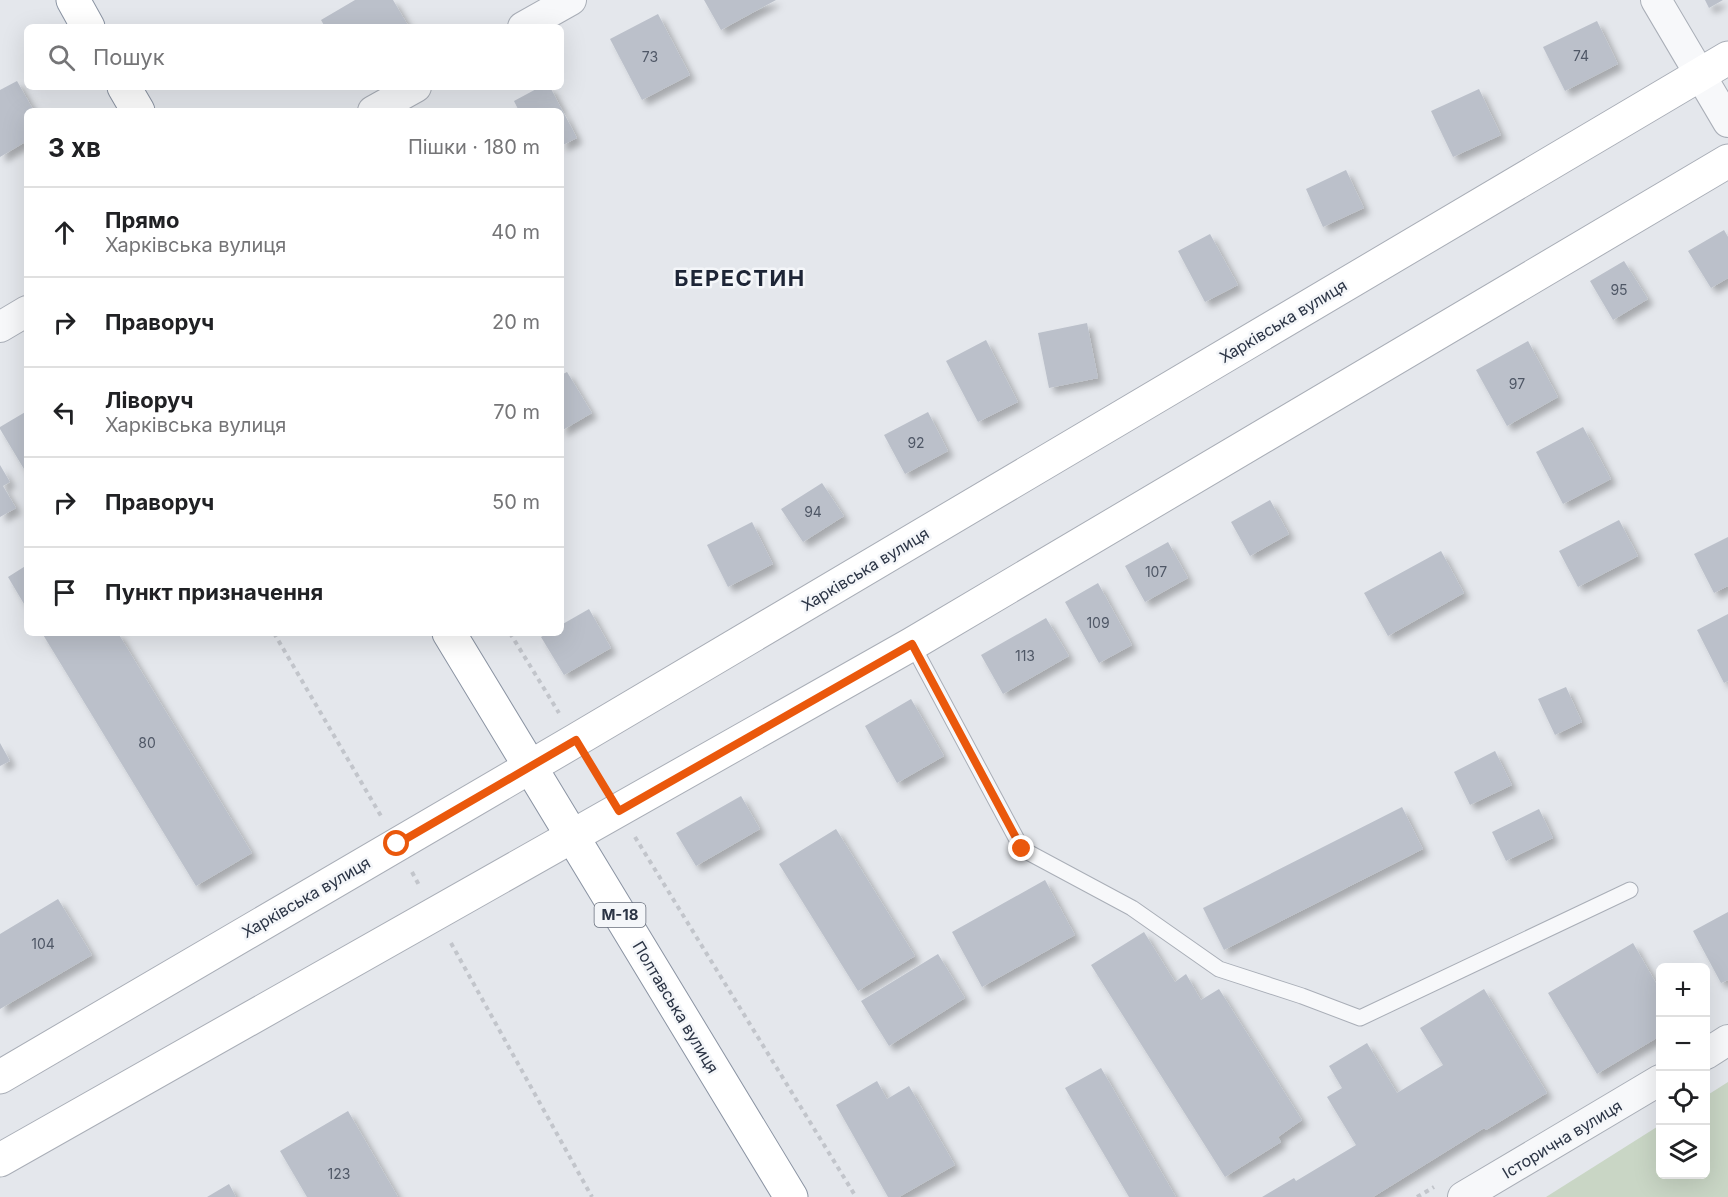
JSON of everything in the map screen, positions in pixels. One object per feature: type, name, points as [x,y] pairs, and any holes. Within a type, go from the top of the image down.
[{"type":"main road","points":[[72,0],[86,24]]},
{"type":"main road","name":"Харківська вулиця","points":[[0,1077],[576,740],[1728,58]]},
{"type":"main road","points":[[126,90],[136,108]]},
{"type":"main road","points":[[0,1160],[912,644],[1728,161]]},
{"type":"main road","name":"Полтавська вулиця","points":[[451,636],[791,1197]]},
{"type":"street","points":[[528,24],[571,0]]},
{"type":"street","points":[[1656,0],[1728,122]]},
{"type":"street","points":[[378,108],[411,90]]},
{"type":"street","points":[[0,327],[24,312]]},
{"type":"street","points":[[1710,1051],[1728,1040]]},
{"type":"street","name":"Історична вулиця","points":[[1462,1197],[1656,1082]]},
{"type":"lane","points":[[912,644],[1022,849],[1132,908],[1219,969],[1360,1018],[1630,890]]},
{"type":"path","points":[[512,636],[856,1197]]},
{"type":"green space","points":[[1728,1082],[1728,1197],[1546,1197],[1656,1128],[1656,1179],[1710,1179],[1710,1093]]},
{"type":"building","points":[[355,0],[393,0],[407,24],[323,24],[321,20]]},
{"type":"building","points":[[704,0],[776,0],[721,30]]},
{"type":"building","points":[[1705,0],[1723,0],[1709,8]]},
{"type":"building","points":[[658,14],[690,75],[642,100],[610,39]]},
{"type":"building","points":[[1597,21],[1618,64],[1565,91],[1543,47]]},
{"type":"building","points":[[17,81],[32,108],[24,108],[24,143],[0,157],[0,90]]},
{"type":"building","points":[[1479,89],[1501,135],[1453,157],[1431,111]]},
{"type":"building","points":[[534,90],[552,90],[561,108],[518,108],[514,101]]},
{"type":"building","points":[[564,113],[577,138],[564,144]]},
{"type":"building","points":[[1346,170],[1364,208],[1323,227],[1306,189]]},
{"type":"building","points":[[1724,230],[1728,237],[1728,278],[1711,288],[1688,251]]},
{"type":"building","points":[[1210,234],[1238,285],[1205,302],[1178,251]]},
{"type":"building","points":[[1624,261],[1648,299],[1613,320],[1590,281]]},
{"type":"building","points":[[1087,323],[1098,378],[1049,388],[1038,333]]},
{"type":"building","points":[[986,340],[1018,402],[978,422],[946,361]]},
{"type":"building","points":[[1528,341],[1558,397],[1507,426],[1476,370]]},
{"type":"building","points":[[567,372],[592,413],[564,429],[564,374]]},
{"type":"building","points":[[928,412],[948,451],[905,474],[884,435]]},
{"type":"building","points":[[24,413],[24,469],[0,429]]},
{"type":"building","points":[[1583,427],[1611,479],[1563,504],[1536,452]]},
{"type":"building","points":[[0,465],[10,482],[3,486],[16,508],[0,517]]},
{"type":"building","points":[[822,483],[844,516],[803,542],[781,509]]},
{"type":"building","points":[[1270,500],[1289,534],[1250,556],[1231,522]]},
{"type":"building","points":[[1619,520],[1638,556],[1578,587],[1559,551]]},
{"type":"building","points":[[752,522],[773,564],[728,587],[707,545]]},
{"type":"building","points":[[1728,537],[1728,586],[1714,593],[1694,554]]},
{"type":"building","points":[[1168,542],[1188,578],[1145,602],[1125,566]]},
{"type":"building","points":[[1441,551],[1464,593],[1388,636],[1364,593]]},
{"type":"building","points":[[24,567],[24,604],[8,577]]},
{"type":"building","points":[[1098,583],[1132,645],[1099,663],[1065,602]]},
{"type":"building","points":[[589,609],[611,648],[564,675],[541,637],[564,636],[564,623]]},
{"type":"building","points":[[1728,614],[1728,681],[1724,683],[1697,630]]},
{"type":"building","points":[[1046,618],[1069,656],[1003,694],[981,655]]},
{"type":"building","points":[[44,636],[120,636],[252,853],[196,886]]},
{"type":"building","points":[[1566,687],[1582,722],[1555,735],[1538,699]]},
{"type":"building","points":[[911,699],[944,756],[897,783],[865,726]]},
{"type":"building","points":[[0,743],[10,761],[0,766]]},
{"type":"building","points":[[1495,751],[1512,785],[1470,805],[1454,772]]},
{"type":"building","points":[[741,796],[760,829],[696,866],[676,833]]},
{"type":"building","points":[[1402,807],[1423,849],[1224,950],[1203,908]]},
{"type":"building","points":[[1539,809],[1553,838],[1506,861],[1492,832]]},
{"type":"building","points":[[836,829],[915,956],[858,991],[779,864]]},
{"type":"building","points":[[1045,880],[1075,935],[982,987],[952,932]]},
{"type":"building","points":[[58,899],[92,955],[0,1009],[0,934]]},
{"type":"building","points":[[1728,912],[1728,980],[1721,983],[1693,931]]},
{"type":"building","points":[[1144,932],[1175,982],[1186,974],[1201,1000],[1219,989],[1302,1120],[1278,1137],[1281,1142],[1225,1177],[1091,965]]},
{"type":"building","points":[[1633,943],[1656,983],[1656,1038],[1597,1074],[1548,993]]},
{"type":"building","points":[[938,954],[965,998],[889,1046],[861,1001]]},
{"type":"building","points":[[1484,989],[1547,1093],[1486,1130],[1484,1128],[1373,1197],[1262,1197],[1294,1178],[1296,1181],[1356,1145],[1327,1097],[1342,1088],[1329,1066],[1367,1043],[1397,1093],[1443,1065],[1420,1028]]},
{"type":"building","points":[[1101,1068],[1176,1197],[1129,1197],[1065,1088]]},
{"type":"building","points":[[877,1081],[887,1099],[909,1086],[955,1165],[899,1197],[888,1197],[836,1105]]},
{"type":"building","points":[[348,1111],[398,1197],[307,1197],[280,1151]]},
{"type":"building","points":[[229,1184],[236,1197],[207,1197]]},
{"type":"district","name":"БЕРЕСТИН","points":[[740,278]]},
{"type":"route","points":[[397,844],[576,740],[619,811],[912,644],[1022,849]]}]
